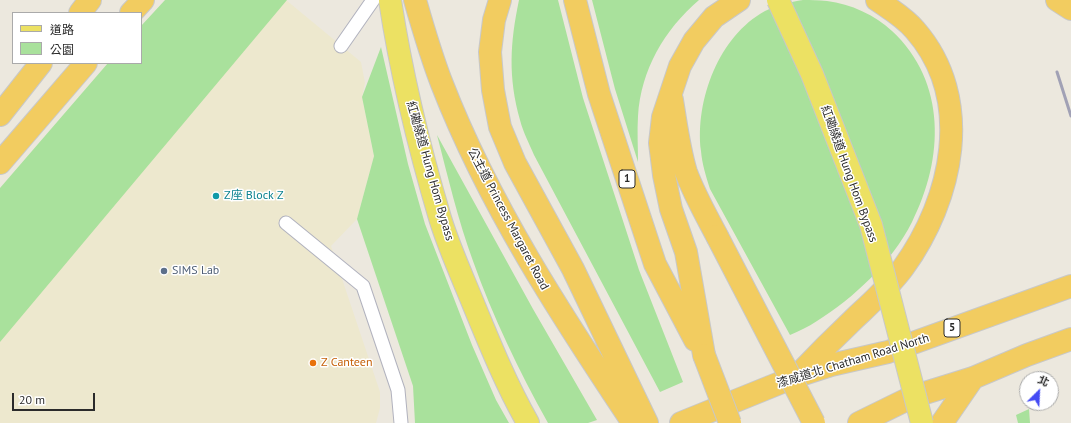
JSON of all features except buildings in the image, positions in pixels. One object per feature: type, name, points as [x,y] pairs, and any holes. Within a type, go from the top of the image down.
[{"type":"highway","points":[[81,12],[90,0]]},
{"type":"highway","points":[[132,12],[143,0]]},
{"type":"highway","name":"公主道 Princess Margaret Road","points":[[415,0],[441,83],[484,177],[513,232],[552,300],[633,423]]},
{"type":"highway","points":[[500,0],[494,20],[490,52],[493,90],[500,126],[515,164],[573,269],[647,423]]},
{"type":"highway","name":"1","points":[[575,0],[599,94],[654,264],[704,355],[730,423]]},
{"type":"highway","points":[[704,355],[686,252],[671,209],[661,160],[660,143],[663,117],[680,66],[694,41],[714,17],[739,0]]},
{"type":"highway","points":[[797,376],[887,287],[916,250],[927,229],[944,186],[949,163],[952,140],[951,116],[947,92],[940,69],[929,48],[914,29],[896,13],[876,0]]},
{"type":"highway","points":[[1057,0],[1071,9]]},
{"type":"highway","points":[[0,115],[40,64]]},
{"type":"highway","points":[[0,163],[85,64]]},
{"type":"highway","points":[[671,94],[686,172],[696,196],[814,423]]},
{"type":"highway","name":"漆咸道北 Chatham Road North","points":[[681,423],[797,376],[831,365],[888,352],[1071,286]]},
{"type":"highway","points":[[859,423],[912,397],[973,378],[1027,355],[1071,339]]},
{"type":"highway","points":[[942,423],[973,378]]},
{"type":"main road","name":"紅磡繞道 Hung Hom Bypass","points":[[390,0],[408,91],[441,219],[487,339],[511,392],[528,423]]},
{"type":"main road","name":"紅磡繞道 Hung Hom Bypass","points":[[778,0],[812,74],[871,225],[922,423]]},
{"type":"lane","points":[[341,46],[373,0]]},
{"type":"lane","points":[[286,223],[363,286],[398,390],[401,423]]},
{"type":"shaded area","name":"Z座 Block Z","points":[[286,0],[361,62],[365,83],[362,97],[374,156],[357,219],[331,246],[380,392],[380,408],[376,423],[0,423],[0,320]]},
{"type":"green space","points":[[165,0],[287,0],[0,342],[0,188],[107,64],[142,64],[142,25]]},
{"type":"green space","points":[[519,0],[558,0],[583,98],[639,270],[683,382],[660,392],[534,155],[523,129],[516,104],[512,74],[512,46]]},
{"type":"green space","points":[[592,0],[699,0],[675,24],[656,52],[649,67],[640,99],[638,116],[638,162],[615,89]]},
{"type":"green space","points":[[803,0],[836,2],[854,8],[870,15],[892,31],[910,51],[923,74],[931,97],[935,122],[934,147],[930,173],[923,198],[904,237],[883,265],[858,290],[831,312],[804,329],[790,335],[710,189],[702,161],[700,131],[706,91],[723,53],[735,36],[749,22],[765,11],[784,4]]},
{"type":"green space","points":[[381,47],[408,164],[425,224],[472,345],[496,400],[509,423],[415,423],[413,386],[357,219],[374,156],[362,97]]},
{"type":"green space","points":[[437,135],[533,309],[597,420],[588,423],[548,423],[507,344],[489,303],[463,230]]},
{"type":"green space","points":[[1025,411],[1029,411],[1030,423],[1018,423],[1016,415]]},
{"type":"railway","points":[[1057,72],[1071,116]]},
{"type":"place","name":"Z座 Block Z","points":[[216,196]]},
{"type":"place","name":"SIMS Lab","points":[[164,271]]},
{"type":"place","name":"Z Canteen","points":[[313,363]]}]
